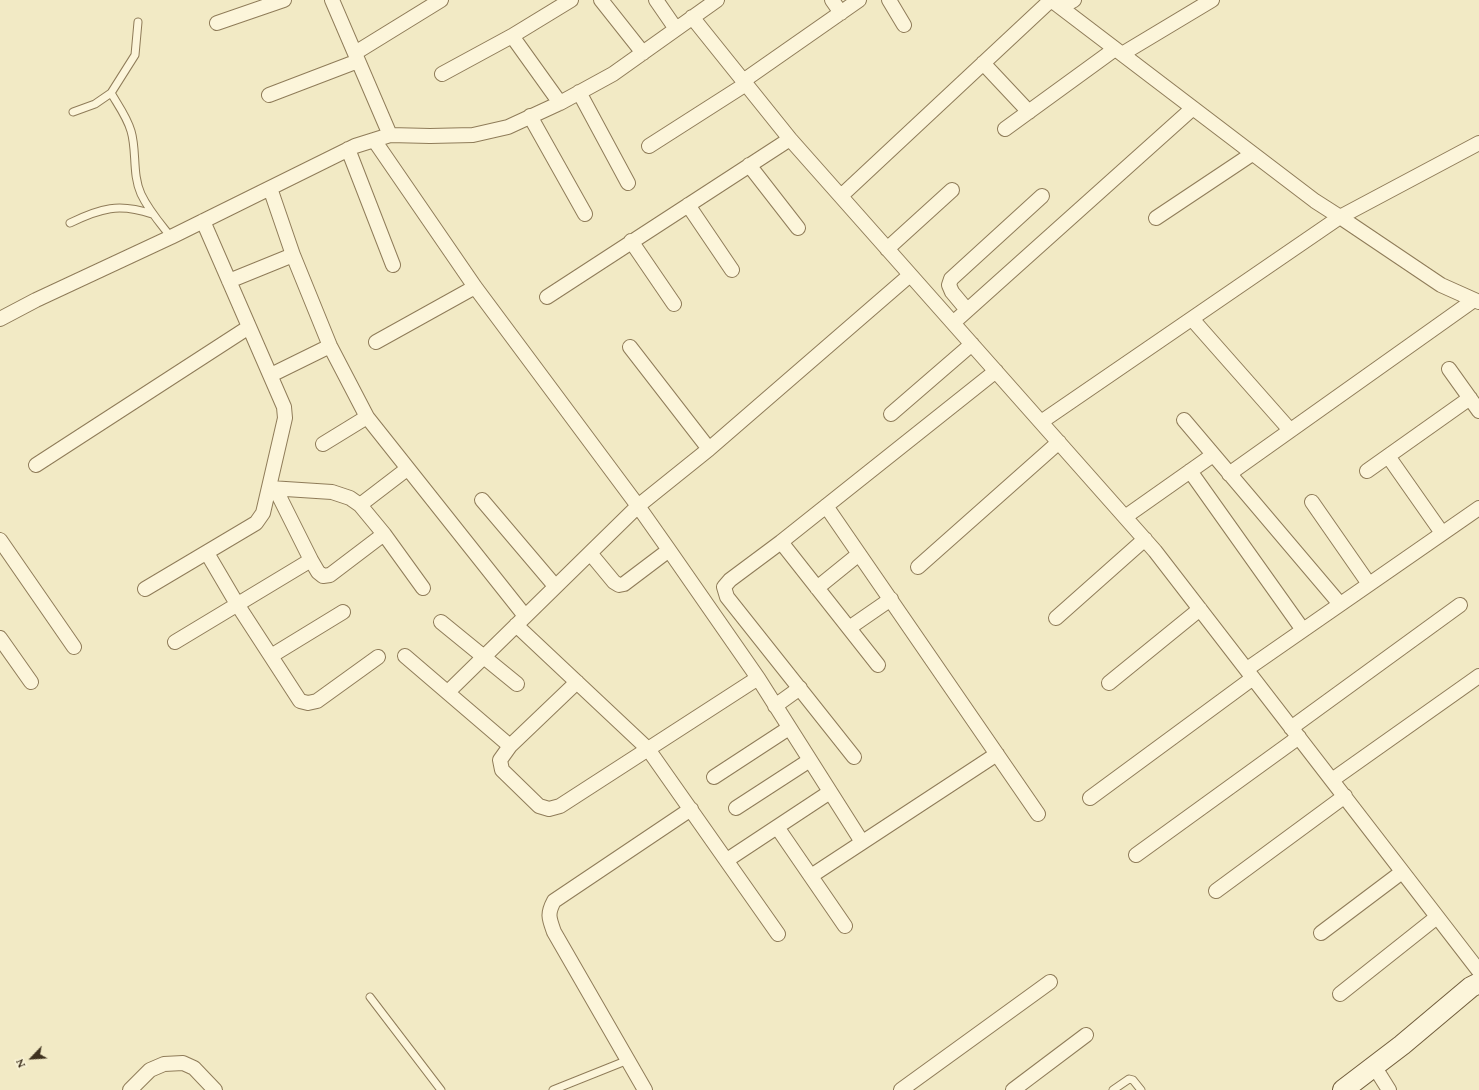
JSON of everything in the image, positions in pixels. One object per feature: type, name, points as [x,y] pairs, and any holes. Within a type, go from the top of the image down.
[{"type":"street","points":[[217,23],[284,0]]},
{"type":"street","points":[[332,0],[390,135]]},
{"type":"street","points":[[269,95],[357,57],[440,0]]},
{"type":"street","points":[[442,74],[512,36],[571,0]]},
{"type":"street","points":[[601,0],[642,53]]},
{"type":"street","points":[[656,0],[676,29]]},
{"type":"street","points":[[0,319],[36,300],[171,237],[348,149],[390,135],[473,135],[508,127],[560,103],[613,74],[717,0]]},
{"type":"street","points":[[832,0],[841,13]]},
{"type":"street","points":[[649,146],[744,82],[860,0]]},
{"type":"street","points":[[889,0],[904,25]]},
{"type":"street","points":[[841,196],[983,63],[1054,2],[1074,0]]},
{"type":"street","points":[[1005,130],[1119,51],[1212,0]]},
{"type":"street","points":[[1054,2],[1315,201],[1441,286],[1476,301]]},
{"type":"street","points":[[692,17],[790,139],[1145,538],[1437,917],[1477,984],[1343,1090]]},
{"type":"street","points":[[512,36],[560,103]]},
{"type":"street","points":[[983,63],[1029,112]]},
{"type":"street","points":[[579,92],[628,183]]},
{"type":"street","points":[[953,323],[1193,108]]},
{"type":"street","points":[[530,116],[585,214]]},
{"type":"street","points":[[547,296],[790,139]]},
{"type":"street","points":[[374,140],[474,287],[638,506],[758,678],[862,842]]},
{"type":"street","points":[[1041,422],[1340,217],[1479,143]]},
{"type":"street","points":[[348,149],[393,265]]},
{"type":"street","points":[[1156,218],[1252,154]]},
{"type":"street","points":[[749,165],[798,228]]},
{"type":"street","points":[[270,188],[293,255],[330,346],[367,417],[521,620],[577,682],[648,749],[778,934]]},
{"type":"street","points":[[887,249],[952,190]]},
{"type":"street","points":[[968,310],[952,292],[949,285],[951,279],[1042,196]]},
{"type":"street","points":[[688,205],[732,270]]},
{"type":"street","points":[[145,589],[256,523],[263,513],[272,488],[285,412],[271,375],[203,221]]},
{"type":"street","points":[[632,241],[674,304]]},
{"type":"street","points":[[229,281],[293,255]]},
{"type":"street","points":[[448,692],[638,506],[709,449],[910,275]]},
{"type":"street","points":[[376,342],[474,287]]},
{"type":"street","points":[[1229,474],[1476,301]]},
{"type":"street","points":[[1192,319],[1290,430]]},
{"type":"street","points":[[36,464],[249,327]]},
{"type":"street","points":[[891,414],[972,344]]},
{"type":"street","points":[[271,375],[330,346]]},
{"type":"street","points":[[630,347],[709,449]]},
{"type":"street","points":[[1449,369],[1479,411]]},
{"type":"street","points":[[854,757],[727,597],[724,587],[730,580],[781,542],[996,371]]},
{"type":"street","points":[[1367,471],[1470,398]]},
{"type":"street","points":[[323,444],[367,417]]},
{"type":"street","points":[[1184,420],[1340,604]]},
{"type":"street","points":[[918,567],[1059,442]]},
{"type":"street","points":[[1125,517],[1213,455]]},
{"type":"street","points":[[1388,456],[1442,533]]},
{"type":"street","points":[[360,505],[407,468]]},
{"type":"street","points":[[1190,471],[1303,630]]},
{"type":"street","points":[[272,488],[332,492],[350,498],[360,505],[384,534],[423,588]]},
{"type":"street","points":[[272,488],[311,560],[318,572],[323,576],[330,575],[384,534]]},
{"type":"street","points":[[482,500],[555,586]]},
{"type":"street","points":[[1312,502],[1369,584]]},
{"type":"street","points":[[826,506],[1038,814]]},
{"type":"street","points":[[1090,798],[1303,630],[1442,533],[1478,510]]},
{"type":"street","points":[[1056,618],[1145,538]]},
{"type":"street","points":[[0,540],[74,647]]},
{"type":"street","points":[[781,542],[878,665]]},
{"type":"street","points":[[590,553],[614,582],[619,585],[624,584],[669,550]]},
{"type":"street","points":[[207,553],[237,604],[300,701],[308,703],[317,701],[378,657]]},
{"type":"street","points":[[817,588],[859,554]]},
{"type":"street","points":[[175,642],[311,560]]},
{"type":"street","points":[[849,628],[891,599]]},
{"type":"street","points":[[1136,855],[1460,605]]},
{"type":"street","points":[[1109,683],[1200,609]]},
{"type":"street","points":[[271,656],[343,612]]},
{"type":"street","points":[[441,622],[517,684]]},
{"type":"street","points":[[0,638],[31,682]]},
{"type":"street","points":[[405,656],[510,746]]},
{"type":"street","points":[[1332,780],[1479,676]]},
{"type":"street","points":[[577,682],[510,746],[500,760],[502,770],[539,806],[549,809],[560,806],[758,678]]},
{"type":"street","points":[[775,706],[800,688]]},
{"type":"street","points":[[714,777],[789,728]]},
{"type":"street","points":[[811,876],[997,754]]},
{"type":"street","points":[[736,808],[810,760]]},
{"type":"street","points":[[727,860],[830,792]]},
{"type":"street","points":[[1216,891],[1344,796]]},
{"type":"street","points":[[645,1090],[554,932],[549,918],[549,910],[554,901],[691,809]]},
{"type":"street","points":[[777,827],[845,926]]},
{"type":"street","points":[[1321,933],[1402,872]]},
{"type":"street","points":[[1340,994],[1437,917]]},
{"type":"street","points":[[901,1090],[918,1085],[1050,982]]},
{"type":"street","points":[[1013,1090],[1086,1035]]},
{"type":"street","points":[[130,1090],[150,1070],[164,1064],[183,1063],[194,1068],[215,1090]]},
{"type":"street","points":[[1374,1066],[1389,1090]]},
{"type":"lane","points":[[73,112],[95,104],[110,93],[134,55],[138,22]]},
{"type":"lane","points":[[110,93],[131,130],[136,176],[141,193],[152,214],[171,237]]},
{"type":"lane","points":[[70,223],[99,210],[118,207],[135,208],[152,214]]},
{"type":"lane","points":[[370,997],[441,1090]]},
{"type":"lane","points":[[552,1090],[628,1060]]},
{"type":"lane","points":[[1113,1090],[1129,1079],[1133,1080],[1141,1090]]}]
